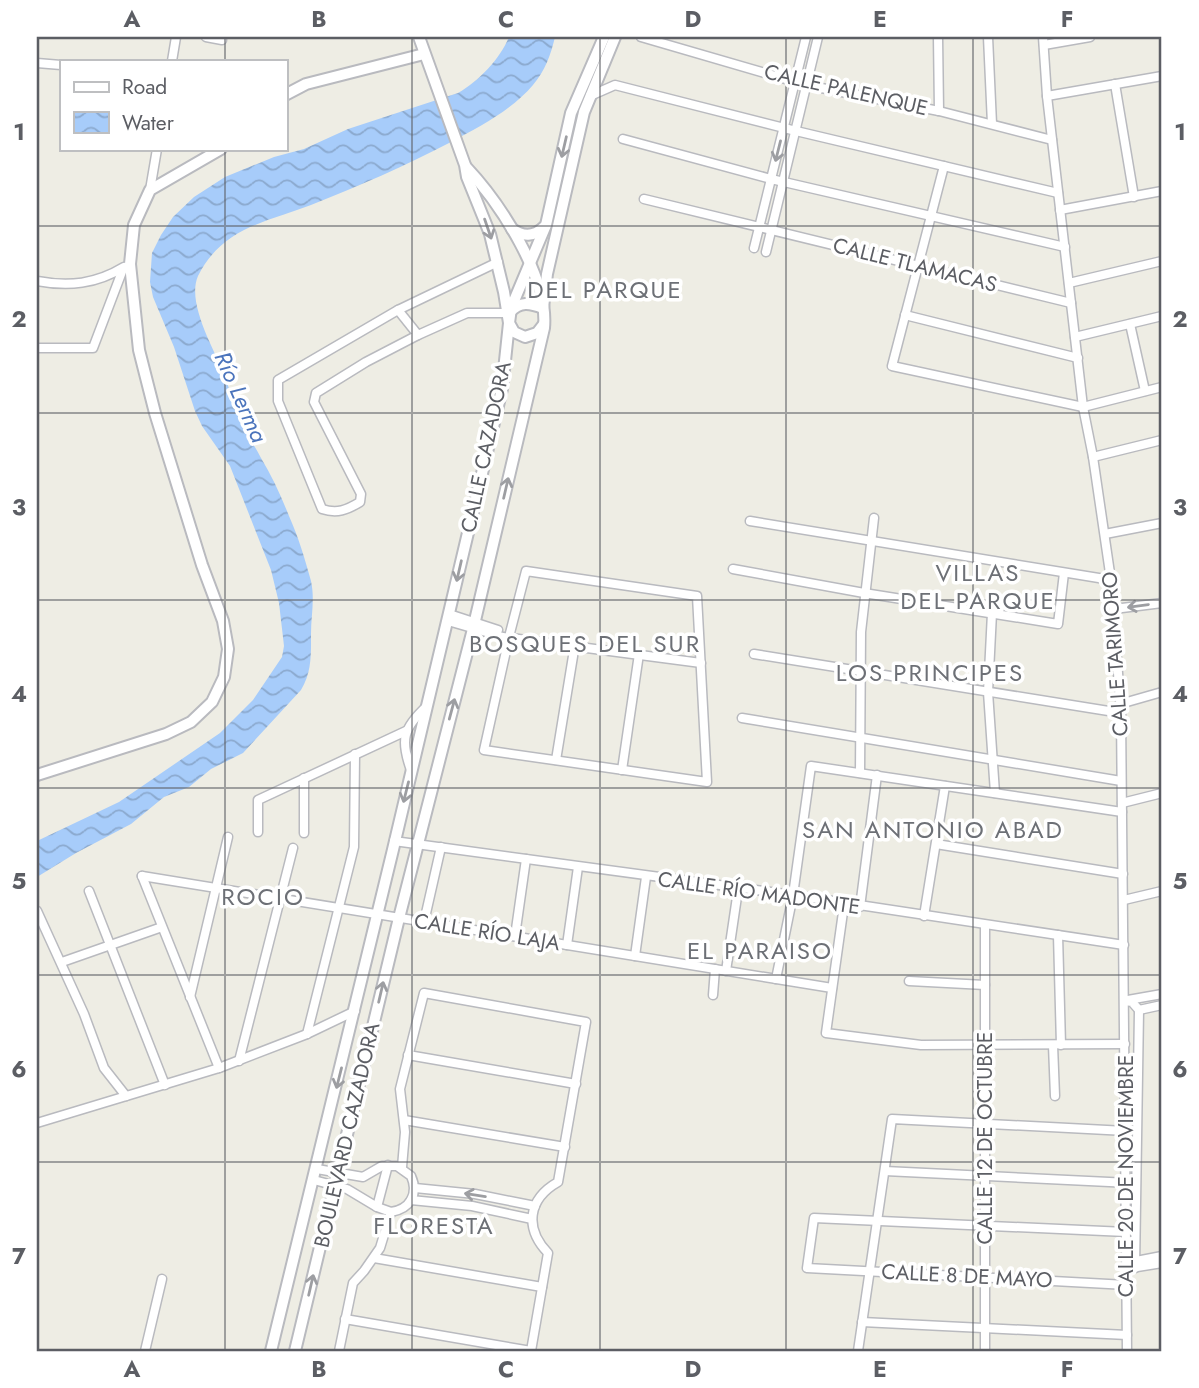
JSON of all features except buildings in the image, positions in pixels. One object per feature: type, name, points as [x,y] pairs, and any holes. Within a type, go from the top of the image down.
[{"type":"street","points":[[172,60],[176,37]]},
{"type":"street","points":[[206,37],[222,40]]},
{"type":"street","points":[[419,37],[465,165]]},
{"type":"street","points":[[545,323],[537,333],[525,337],[514,332],[508,316],[546,225],[571,113],[604,37]]},
{"type":"street","points":[[498,262],[398,310],[278,380],[278,401],[322,509],[332,512],[349,509],[360,502],[361,494],[314,402],[316,393],[366,362],[467,313],[508,316],[523,304],[533,304],[543,309],[547,274],[584,112],[615,37]]},
{"type":"street","name":"CALLE PALENQUE","points":[[641,37],[806,85],[939,111],[1052,140]]},
{"type":"street","points":[[754,248],[806,37]]},
{"type":"street","points":[[766,252],[818,37]]},
{"type":"street","points":[[937,37],[939,111]]},
{"type":"street","points":[[988,37],[992,124]]},
{"type":"street","points":[[1043,41],[1090,37]]},
{"type":"street","name":"CALLE TARIMORO","points":[[1043,41],[1083,407],[1105,534],[1114,609],[1120,708],[1125,1001]]},
{"type":"street","points":[[287,94],[306,84],[424,54]]},
{"type":"street","points":[[37,63],[60,65]]},
{"type":"street","points":[[1047,96],[1162,76]]},
{"type":"street","points":[[1115,84],[1134,197]]},
{"type":"street","points":[[576,102],[615,85],[796,131],[1058,192]]},
{"type":"street","points":[[623,139],[783,182],[1065,247]]},
{"type":"street","points":[[37,348],[93,348],[126,266],[134,225],[150,190],[157,150]]},
{"type":"street","points":[[150,190],[219,150]]},
{"type":"street","name":"CALLE CAZADORA","points":[[399,918],[474,626],[545,323],[530,265],[512,228],[465,165]]},
{"type":"street","name":"CALLE CAZADORA","points":[[355,1011],[502,389],[508,316],[498,262],[465,165]]},
{"type":"street","points":[[944,166],[892,366],[1083,407],[1162,387]]},
{"type":"street","points":[[1060,211],[1162,191]]},
{"type":"street","name":"CALLE TLAMACAS","points":[[644,199],[1072,303]]},
{"type":"street","points":[[512,228],[520,234],[530,235],[539,232],[546,225]]},
{"type":"street","points":[[1069,284],[1162,261]]},
{"type":"street","points":[[37,282],[55,285],[83,284],[110,275],[126,266]]},
{"type":"street","points":[[37,775],[166,734],[191,722],[212,702],[224,677],[228,649],[223,621],[202,565],[155,413],[139,350],[126,266]]},
{"type":"street","points":[[398,310],[418,335]]},
{"type":"street","points":[[905,315],[1078,358]]},
{"type":"street","points":[[1075,337],[1162,316]]},
{"type":"street","points":[[1130,324],[1144,391]]},
{"type":"street","points":[[1093,457],[1162,440]]},
{"type":"street","points":[[860,773],[859,671],[864,593],[874,517]]},
{"type":"street","points":[[750,521],[1111,580]]},
{"type":"street","points":[[1105,534],[1162,523]]},
{"type":"street","points":[[733,569],[1058,624],[1064,573]]},
{"type":"street","points":[[526,571],[697,596],[707,782],[484,750],[512,636],[526,571]]},
{"type":"street","points":[[1114,609],[1162,603]]},
{"type":"street","points":[[992,613],[988,692],[995,793]]},
{"type":"street","points":[[449,618],[512,636],[701,663]]},
{"type":"street","points":[[556,760],[575,645]]},
{"type":"street","points":[[622,770],[639,654]]},
{"type":"street","points":[[754,654],[988,692],[1120,708],[1162,692]]},
{"type":"street","points":[[411,770],[404,751],[406,731],[415,717],[427,706]]},
{"type":"street","points":[[742,718],[1121,781]]},
{"type":"street","points":[[258,832],[258,800],[406,731]]},
{"type":"street","points":[[307,1034],[354,846],[355,754]]},
{"type":"street","points":[[776,979],[793,895],[811,766],[995,793],[1122,808],[1162,793]]},
{"type":"street","points":[[859,907],[877,775]]},
{"type":"street","points":[[304,778],[304,833]]},
{"type":"street","points":[[924,916],[945,786]]},
{"type":"street","points":[[190,997],[228,837]]},
{"type":"street","name":"CALLE RÍO MADONTE","points":[[394,841],[738,890],[793,895],[844,905],[1124,945]]},
{"type":"street","points":[[936,844],[1123,874]]},
{"type":"street","points":[[424,922],[441,847]]},
{"type":"street","points":[[239,1060],[293,848]]},
{"type":"street","points":[[515,936],[526,859]]},
{"type":"street","points":[[567,945],[578,867]]},
{"type":"street","name":"CALLE RÍO LAJA","points":[[162,927],[142,876],[832,988]]},
{"type":"street","points":[[635,956],[646,877]]},
{"type":"street","points":[[726,971],[738,890]]},
{"type":"street","points":[[89,891],[165,1085]]},
{"type":"street","points":[[1124,900],[1162,891]]},
{"type":"street","points":[[844,905],[826,1033],[900,1043],[1125,1044]]},
{"type":"street","points":[[37,911],[62,962],[104,1068],[126,1096]]},
{"type":"street","name":"BOULEVARD CAZADORA","points":[[295,1351],[399,918]]},
{"type":"street","name":"CALLE 12 DE OCTUBRE","points":[[985,925],[985,1351]]},
{"type":"street","points":[[62,962],[162,927],[219,1068]]},
{"type":"street","points":[[1055,1096],[1058,935]]},
{"type":"street","points":[[713,995],[715,969]]},
{"type":"street","points":[[909,981],[985,985]]},
{"type":"street","points":[[345,1319],[531,1351],[548,1253],[539,1244],[532,1219],[535,1206],[548,1188],[558,1182],[586,1022],[424,993],[400,1089],[404,1120],[402,1167]]},
{"type":"street","points":[[1125,1001],[1162,994]]},
{"type":"street","points":[[1125,1001],[1132,1002],[1139,1010],[1137,1183],[1131,1265]]},
{"type":"street","name":"CALLE 20 DE NOVIEMBRE","points":[[1125,1001],[1126,1232],[1131,1265],[1127,1285],[1127,1351]]},
{"type":"street","points":[[1139,1010],[1162,1005]]},
{"type":"street","points":[[37,1123],[219,1068],[307,1034],[355,1011]]},
{"type":"street","name":"BOULEVARD CAZADORA","points":[[271,1351],[355,1011]]},
{"type":"street","points":[[408,1055],[576,1084]]},
{"type":"street","points":[[858,1351],[892,1119],[1126,1131]]},
{"type":"street","points":[[404,1120],[565,1147]]},
{"type":"street","points":[[377,1207],[388,1165]]},
{"type":"street","points":[[388,1165],[402,1167],[411,1176],[415,1188],[411,1200],[403,1209],[391,1212],[315,1174],[368,1177],[388,1165]]},
{"type":"street","points":[[885,1171],[1137,1183]]},
{"type":"street","points":[[415,1188],[475,1194],[535,1206]]},
{"type":"street","points":[[411,1200],[472,1206],[532,1219]]},
{"type":"street","points":[[339,1351],[353,1283],[374,1258],[385,1236],[391,1212]]},
{"type":"street","name":"CALLE 8 DE MAYO","points":[[877,1221],[814,1218],[807,1268],[1127,1285]]},
{"type":"street","points":[[877,1221],[1126,1232]]},
{"type":"street","points":[[1131,1265],[1162,1256]]},
{"type":"street","points":[[374,1258],[542,1287]]},
{"type":"street","points":[[1131,1265],[1162,1263]]},
{"type":"street","points":[[145,1351],[162,1279]]},
{"type":"street","points":[[862,1322],[1127,1335]]},
{"type":"water","points":[[509,37],[555,37],[541,74],[515,102],[495,117],[434,151],[329,198],[262,222],[232,237],[219,247],[198,276],[196,300],[203,327],[243,426],[283,501],[311,581],[313,601],[309,670],[301,690],[243,753],[211,769],[189,787],[164,797],[131,824],[37,877],[37,841],[119,802],[220,733],[253,700],[282,657],[284,646],[279,603],[271,570],[230,466],[202,426],[195,411],[174,347],[153,297],[150,282],[152,253],[161,235],[173,217],[194,197],[225,177],[274,157],[304,149],[348,129],[458,93],[488,69]]},
{"type":"district","name":"DEL PARQUE","points":[[605,290]]},
{"type":"district","name":"VILLAS DEL PARQUE","points":[[978,587]]},
{"type":"district","name":"BOSQUES DEL SUR","points":[[585,644]]},
{"type":"district","name":"LOS PRINCIPES","points":[[930,673]]},
{"type":"district","name":"SAN ANTONIO ABAD","points":[[933,830]]},
{"type":"district","name":"ROCIO","points":[[263,897]]},
{"type":"district","name":"EL PARAISO","points":[[760,951]]},
{"type":"district","name":"FLORESTA","points":[[434,1226]]},
{"type":"water label","name":"Río Lerma","points":[[241,397]]}]
